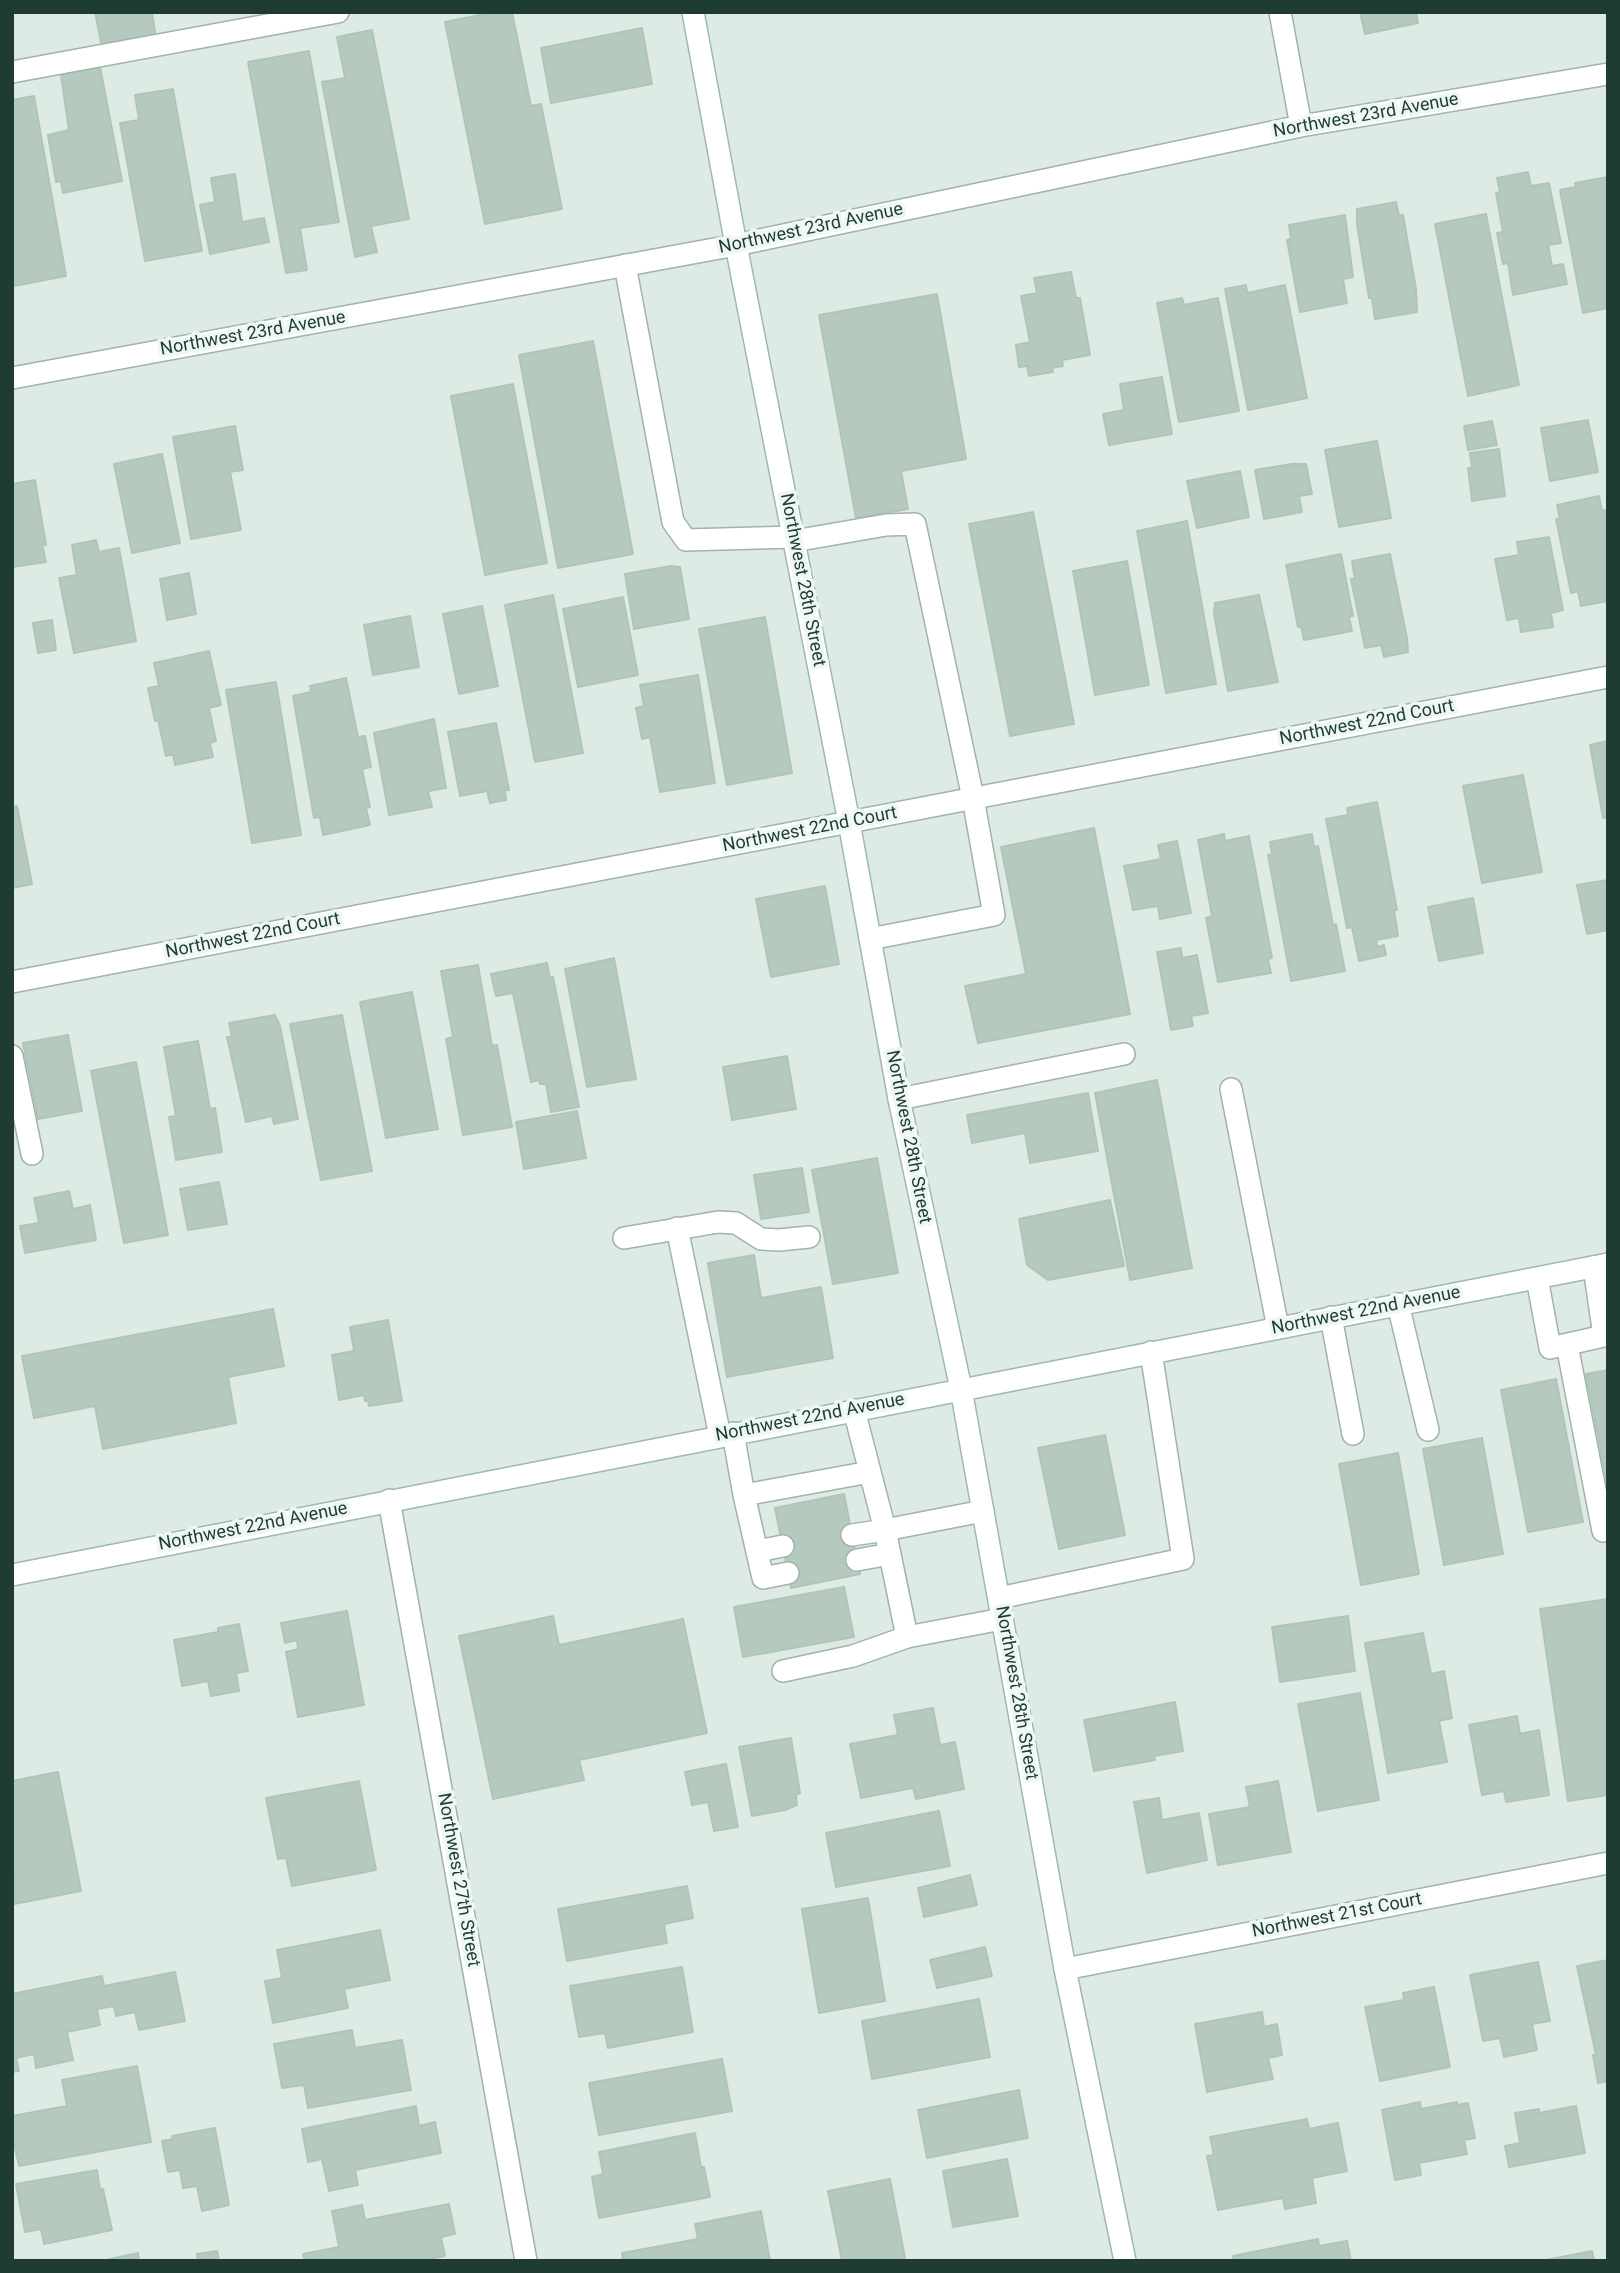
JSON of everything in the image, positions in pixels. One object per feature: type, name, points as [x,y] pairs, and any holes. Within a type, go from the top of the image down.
[{"type":"street","points":[[12,72],[338,12]]},
{"type":"street","name":"Northwest 28th Street","points":[[693,12],[849,822],[899,1099],[961,1389],[1065,1969],[1125,2261]]},
{"type":"street","points":[[1280,12],[1301,126]]},
{"type":"street","name":"Northwest 23rd Avenue","points":[[12,378],[736,245],[1301,126],[1608,74]]},
{"type":"street","points":[[625,265],[673,522],[686,540],[794,539],[886,525],[915,524],[973,798],[994,915],[870,939]]},
{"type":"street","name":"Northwest 22nd Court","points":[[12,982],[1608,677]]},
{"type":"street","points":[[899,1099],[1124,1054]]},
{"type":"street","points":[[12,1056],[32,1154]]},
{"type":"street","points":[[1231,1089],[1278,1328]]},
{"type":"street","points":[[624,1238],[718,1222],[736,1223],[761,1239],[809,1237]]},
{"type":"street","points":[[677,1228],[763,1578],[788,1573]]},
{"type":"street","points":[[1537,1278],[1550,1348],[1567,1345],[1604,1336],[1601,1266]]},
{"type":"street","name":"Northwest 22nd Avenue","points":[[12,1574],[1601,1266]]},
{"type":"street","points":[[1398,1304],[1428,1430]]},
{"type":"street","points":[[1331,1317],[1353,1434]]},
{"type":"street","points":[[1567,1345],[1603,1531]]},
{"type":"street","points":[[783,1671],[853,1656],[1001,1608],[1183,1559],[1151,1352]]},
{"type":"street","points":[[853,1410],[885,1530],[907,1637]]},
{"type":"street","points":[[744,1495],[870,1472]]},
{"type":"street","name":"Northwest 27th Street","points":[[389,1500],[526,2261]]},
{"type":"street","points":[[852,1535],[983,1511]]},
{"type":"street","points":[[757,1551],[783,1546]]},
{"type":"street","points":[[857,1560],[890,1554]]},
{"type":"street","name":"Northwest 21st Court","points":[[1065,1969],[1608,1863]]},
{"type":"building","points":[[95,12],[152,12],[156,38],[102,47]]},
{"type":"building","points":[[495,12],[512,12],[531,106],[541,104],[562,209],[485,224],[445,22]]},
{"type":"building","points":[[1360,12],[1416,12],[1418,23],[1365,34]]},
{"type":"building","points":[[642,28],[652,84],[551,103],[541,48]]},
{"type":"building","points":[[372,30],[409,219],[371,226],[377,252],[355,257],[322,82],[345,78],[337,37]]},
{"type":"building","points":[[309,51],[339,222],[300,228],[307,270],[286,273],[248,62]]},
{"type":"building","points":[[100,67],[122,181],[63,193],[61,181],[56,182],[48,135],[69,130],[61,75]]},
{"type":"building","points":[[173,89],[202,251],[145,261],[120,123],[139,120],[135,95]]},
{"type":"building","points":[[34,96],[66,276],[14,286],[12,100]]},
{"type":"building","points":[[1528,172],[1531,186],[1549,183],[1561,243],[1548,245],[1552,266],[1563,264],[1567,284],[1513,295],[1508,263],[1503,264],[1497,233],[1503,232],[1496,193],[1500,192],[1497,178]]},
{"type":"building","points":[[235,174],[242,222],[264,218],[269,242],[210,254],[200,205],[215,202],[211,178]]},
{"type":"building","points":[[1608,177],[1608,308],[1583,313],[1560,190],[1576,187],[1575,183]]},
{"type":"building","points":[[1396,202],[1399,216],[1403,215],[1416,289],[1417,312],[1375,319],[1372,298],[1369,298],[1357,209]]},
{"type":"building","points":[[1486,214],[1519,385],[1468,396],[1435,224]]},
{"type":"building","points":[[1345,215],[1353,277],[1343,279],[1347,303],[1300,312],[1287,240],[1291,239],[1289,225]]},
{"type":"building","points":[[1071,272],[1076,298],[1080,298],[1090,355],[1062,360],[1063,366],[1052,368],[1053,372],[1029,376],[1027,366],[1019,367],[1016,345],[1030,342],[1021,296],[1037,293],[1034,278]]},
{"type":"building","points":[[1246,285],[1247,293],[1285,285],[1307,398],[1248,410],[1225,289]]},
{"type":"building","points":[[937,294],[966,459],[901,471],[908,509],[856,518],[819,315]]},
{"type":"building","points":[[1182,298],[1184,305],[1218,298],[1239,411],[1179,422],[1157,303]]},
{"type":"building","points":[[593,341],[633,554],[558,568],[519,355]]},
{"type":"building","points":[[1162,377],[1172,434],[1109,445],[1103,414],[1124,410],[1120,384]]},
{"type":"building","points":[[513,384],[547,563],[485,575],[451,396]]},
{"type":"building","points":[[1588,420],[1598,472],[1550,481],[1541,428]]},
{"type":"building","points":[[1492,421],[1497,445],[1468,450],[1464,426]]},
{"type":"building","points":[[235,426],[243,470],[230,472],[241,530],[191,539],[173,437]]},
{"type":"building","points":[[1377,441],[1391,518],[1339,527],[1325,450]]},
{"type":"building","points":[[1499,449],[1505,496],[1472,501],[1468,468],[1472,468],[1470,453]]},
{"type":"building","points":[[162,454],[180,543],[132,553],[114,464]]},
{"type":"building","points":[[1306,464],[1312,494],[1299,496],[1302,512],[1264,519],[1255,470]]},
{"type":"building","points":[[1240,471],[1249,517],[1197,528],[1187,481]]},
{"type":"building","points":[[35,480],[46,545],[42,545],[46,562],[12,567],[12,484]]},
{"type":"building","points":[[1599,496],[1602,511],[1608,512],[1608,601],[1581,606],[1578,591],[1571,593],[1556,519],[1560,519],[1557,505]]},
{"type":"building","points":[[1033,512],[1074,724],[1010,736],[969,524]]},
{"type":"building","points":[[1187,521],[1216,684],[1166,693],[1137,531]]},
{"type":"building","points":[[1549,537],[1563,610],[1551,613],[1553,627],[1521,632],[1519,618],[1507,620],[1495,559],[1519,555],[1517,542]]},
{"type":"building","points":[[96,540],[99,552],[119,548],[136,641],[74,653],[59,578],[77,575],[72,545]]},
{"type":"building","points":[[1341,554],[1353,616],[1349,617],[1352,631],[1304,640],[1301,626],[1298,627],[1286,565]]},
{"type":"building","points":[[1390,554],[1408,652],[1384,657],[1381,645],[1365,648],[1351,579],[1355,579],[1352,561]]},
{"type":"building","points":[[1127,561],[1149,685],[1095,695],[1073,571]]},
{"type":"building","points":[[671,566],[680,567],[689,619],[634,629],[625,574]]},
{"type":"building","points":[[189,573],[196,614],[167,620],[160,579]]},
{"type":"building","points":[[553,595],[583,753],[535,762],[505,605]]},
{"type":"building","points":[[1259,595],[1278,682],[1228,691],[1214,614],[1215,603]]},
{"type":"building","points":[[623,597],[638,675],[578,687],[563,609]]},
{"type":"building","points":[[482,606],[498,686],[459,694],[443,614]]},
{"type":"building","points":[[410,616],[419,667],[373,675],[364,625]]},
{"type":"building","points":[[765,617],[792,773],[727,785],[699,629]]},
{"type":"building","points":[[52,620],[56,650],[38,653],[33,623]]},
{"type":"building","points":[[209,651],[221,705],[209,708],[216,741],[210,743],[213,757],[175,765],[173,754],[166,756],[148,688],[159,686],[154,663]]},
{"type":"building","points":[[698,675],[715,783],[660,792],[650,737],[642,739],[636,708],[644,706],[640,685]]},
{"type":"building","points":[[346,678],[358,737],[365,736],[371,767],[362,769],[370,807],[366,808],[370,825],[323,835],[320,817],[314,818],[293,696],[311,692],[310,686]]},
{"type":"building","points":[[276,682],[301,835],[252,843],[226,690]]},
{"type":"building","points":[[434,719],[446,788],[428,791],[432,807],[389,815],[374,733]]},
{"type":"building","points":[[496,723],[509,790],[505,790],[506,800],[490,803],[487,791],[460,796],[448,732]]},
{"type":"building","points":[[1608,741],[1608,817],[1603,818],[1590,745]]},
{"type":"building","points":[[1523,775],[1542,872],[1482,883],[1463,786]]},
{"type":"building","points":[[1377,802],[1397,910],[1394,910],[1398,936],[1376,940],[1377,947],[1384,945],[1386,955],[1359,961],[1352,927],[1347,928],[1326,819],[1348,815],[1347,808]]},
{"type":"building","points":[[17,806],[32,884],[12,888],[12,807]]},
{"type":"building","points":[[1094,828],[1130,1014],[978,1043],[965,986],[1026,974],[1001,847]]},
{"type":"building","points":[[1224,834],[1225,841],[1249,836],[1272,958],[1268,959],[1271,973],[1218,982],[1206,918],[1212,916],[1198,840]]},
{"type":"building","points":[[1312,834],[1314,847],[1318,846],[1345,971],[1291,981],[1268,855],[1272,854],[1270,842]]},
{"type":"building","points":[[1177,841],[1191,913],[1160,919],[1158,906],[1133,910],[1124,866],[1161,859],[1158,845]]},
{"type":"building","points":[[1608,880],[1608,930],[1587,934],[1577,885]]},
{"type":"building","points":[[825,886],[839,964],[771,977],[756,899]]},
{"type":"building","points":[[1473,898],[1483,953],[1439,961],[1428,907]]},
{"type":"building","points":[[1181,948],[1182,958],[1197,955],[1208,1013],[1191,1016],[1193,1026],[1171,1030],[1157,952]]},
{"type":"building","points":[[614,958],[636,1079],[587,1087],[565,969]]},
{"type":"building","points":[[547,963],[550,978],[553,977],[579,1107],[551,1112],[546,1084],[540,1084],[539,1080],[531,1082],[513,993],[496,996],[491,974]]},
{"type":"building","points":[[478,965],[492,1046],[497,1045],[512,1127],[463,1135],[446,1039],[453,1037],[441,971]]},
{"type":"building","points":[[412,992],[438,1129],[386,1138],[360,1002]]},
{"type":"building","points":[[275,1015],[280,1026],[298,1119],[274,1124],[272,1116],[246,1122],[227,1037],[232,1037],[229,1023]]},
{"type":"building","points":[[342,1015],[372,1171],[321,1180],[290,1024]]},
{"type":"building","points":[[68,1035],[82,1111],[38,1119],[23,1043]]},
{"type":"building","points":[[198,1041],[210,1109],[215,1108],[222,1152],[176,1160],[169,1117],[176,1116],[164,1047]]},
{"type":"building","points":[[787,1056],[796,1109],[732,1120],[723,1067]]},
{"type":"building","points":[[136,1062],[168,1235],[124,1243],[91,1071]]},
{"type":"building","points":[[1157,1080],[1192,1268],[1130,1280],[1095,1093]]},
{"type":"building","points":[[1088,1093],[1098,1151],[1030,1163],[1025,1133],[972,1143],[967,1115]]},
{"type":"building","points":[[577,1111],[586,1158],[524,1169],[516,1122]]},
{"type":"building","points":[[877,1158],[898,1273],[833,1284],[812,1170]]},
{"type":"building","points":[[802,1168],[809,1212],[761,1219],[754,1175]]},
{"type":"building","points":[[219,1182],[227,1224],[188,1230],[180,1189]]},
{"type":"building","points":[[69,1191],[73,1209],[90,1205],[96,1240],[25,1253],[20,1226],[39,1223],[34,1198]]},
{"type":"building","points":[[1110,1200],[1124,1266],[1048,1280],[1027,1265],[1019,1219]]},
{"type":"building","points":[[754,1255],[761,1298],[821,1287],[833,1358],[727,1377],[708,1263]]},
{"type":"building","points":[[273,1309],[284,1366],[228,1377],[236,1423],[103,1449],[95,1406],[34,1418],[22,1356]]},
{"type":"building","points":[[388,1320],[402,1401],[369,1406],[364,1395],[339,1400],[332,1355],[354,1351],[350,1327]]},
{"type":"building","points":[[1608,1370],[1608,1488],[1586,1374]]},
{"type":"building","points":[[1556,1379],[1583,1522],[1528,1532],[1501,1390]]},
{"type":"building","points":[[1105,1435],[1125,1535],[1059,1549],[1038,1448]]},
{"type":"building","points":[[1482,1438],[1503,1554],[1444,1565],[1423,1449]]},
{"type":"building","points":[[1398,1453],[1419,1574],[1361,1585],[1339,1464]]},
{"type":"building","points":[[844,1494],[860,1574],[791,1588],[775,1508]]},
{"type":"building","points":[[844,1587],[854,1637],[743,1657],[734,1607]]},
{"type":"building","points":[[1608,1599],[1608,1795],[1568,1801],[1540,1609]]},
{"type":"building","points":[[347,1611],[364,1705],[298,1717],[286,1652],[298,1649],[297,1640],[285,1643],[281,1623]]},
{"type":"building","points":[[553,1616],[559,1645],[683,1619],[707,1733],[579,1760],[584,1780],[493,1799],[459,1636]]},
{"type":"building","points":[[1348,1616],[1355,1671],[1280,1682],[1272,1627]]},
{"type":"building","points":[[239,1624],[248,1671],[236,1673],[239,1691],[211,1696],[208,1681],[182,1686],[174,1640],[218,1632],[218,1628]]},
{"type":"building","points":[[1423,1633],[1431,1674],[1444,1671],[1452,1718],[1439,1721],[1447,1762],[1388,1773],[1365,1643]]},
{"type":"building","points":[[1360,1693],[1379,1800],[1318,1811],[1298,1704]]},
{"type":"building","points":[[1175,1702],[1183,1751],[1154,1756],[1155,1760],[1094,1771],[1084,1720]]},
{"type":"building","points":[[933,1708],[940,1745],[955,1742],[964,1789],[916,1799],[913,1788],[861,1798],[850,1744],[898,1735],[894,1715]]},
{"type":"building","points":[[1517,1716],[1520,1734],[1539,1730],[1549,1795],[1506,1802],[1504,1791],[1482,1795],[1469,1725]]},
{"type":"building","points":[[791,1738],[800,1793],[796,1795],[797,1805],[752,1816],[739,1747]]},
{"type":"building","points":[[726,1764],[738,1827],[714,1831],[708,1802],[692,1805],[685,1772]]},
{"type":"building","points":[[58,1772],[81,1891],[14,1904],[12,1781]]},
{"type":"building","points":[[359,1781],[376,1870],[292,1886],[286,1858],[278,1859],[266,1798]]},
{"type":"building","points":[[1278,1781],[1291,1852],[1218,1865],[1209,1814],[1250,1807],[1246,1787]]},
{"type":"building","points":[[1159,1798],[1162,1820],[1199,1813],[1207,1860],[1147,1873],[1134,1802]]},
{"type":"building","points":[[939,1811],[950,1866],[836,1887],[826,1833]]},
{"type":"building","points":[[970,1875],[977,1905],[924,1917],[918,1888]]},
{"type":"building","points":[[687,1886],[693,1918],[664,1924],[667,1943],[567,1961],[558,1909]]},
{"type":"building","points":[[868,1898],[885,2001],[819,2013],[802,1909]]},
{"type":"building","points":[[380,1930],[390,1980],[344,1989],[348,2008],[273,2023],[265,1981],[282,1978],[277,1950]]},
{"type":"building","points":[[985,1947],[992,1976],[937,1988],[930,1960]]},
{"type":"building","points":[[1608,1960],[1608,2081],[1598,2083],[1593,2055],[1596,2055],[1577,1966]]},
{"type":"building","points":[[1538,1962],[1550,2021],[1532,2024],[1537,2050],[1504,2057],[1500,2038],[1483,2041],[1470,1975]]},
{"type":"building","points":[[682,1967],[693,2032],[608,2048],[605,2033],[579,2037],[570,1986]]},
{"type":"building","points":[[175,1972],[185,2021],[139,2030],[135,2012],[116,2016],[114,2006],[97,2009],[100,2025],[67,2032],[73,2060],[36,2068],[34,2054],[16,2058],[19,2071],[12,2072],[12,1994],[102,1976],[104,1986]]},
{"type":"building","points":[[1434,1987],[1450,2067],[1380,2081],[1365,2007],[1404,2000],[1403,1993]]},
{"type":"building","points":[[979,1999],[990,2057],[872,2079],[862,2021]]},
{"type":"building","points":[[1262,2012],[1264,2027],[1277,2024],[1282,2055],[1268,2058],[1273,2079],[1207,2092],[1195,2024]]},
{"type":"building","points":[[352,2030],[355,2048],[402,2040],[411,2090],[308,2108],[304,2085],[282,2088],[274,2044]]},
{"type":"building","points":[[722,2059],[732,2111],[599,2135],[589,2083]]},
{"type":"building","points":[[137,2066],[151,2142],[19,2166],[12,2134],[12,2116],[67,2106],[62,2080]]},
{"type":"building","points":[[1019,2090],[1028,2138],[927,2158],[918,2110]]},
{"type":"building","points":[[1420,2102],[1421,2109],[1457,2102],[1457,2105],[1468,2103],[1475,2138],[1464,2140],[1467,2154],[1419,2163],[1421,2175],[1395,2180],[1382,2110]]},
{"type":"building","points":[[416,2106],[419,2126],[435,2122],[441,2153],[355,2170],[358,2185],[329,2191],[322,2159],[308,2162],[302,2129]]},
{"type":"building","points":[[1576,2106],[1585,2153],[1509,2167],[1505,2146],[1520,2143],[1515,2113],[1539,2109],[1539,2113]]},
{"type":"building","points":[[1307,2119],[1309,2129],[1338,2123],[1347,2171],[1312,2178],[1316,2203],[1285,2209],[1283,2198],[1218,2210],[1207,2156],[1214,2155],[1210,2137]]},
{"type":"building","points":[[215,2128],[229,2205],[202,2211],[197,2186],[183,2188],[180,2170],[168,2172],[162,2141],[173,2139],[172,2136]]},
{"type":"building","points":[[695,2133],[710,2197],[599,2218],[592,2177],[603,2174],[599,2152]]},
{"type":"building","points":[[1007,2159],[1018,2216],[953,2227],[943,2171]]},
{"type":"building","points":[[97,2170],[112,2230],[44,2244],[41,2229],[25,2232],[16,2184]]},
{"type":"building","points":[[890,2179],[905,2258],[894,2261],[842,2261],[828,2191]]},
{"type":"building","points":[[449,2204],[455,2234],[441,2237],[445,2256],[418,2261],[305,2261],[303,2254],[339,2247],[332,2211],[362,2205],[365,2220]]},
{"type":"building","points":[[761,2211],[770,2261],[623,2261],[622,2253],[698,2239],[695,2224]]},
{"type":"building","points":[[1318,2239],[1319,2246],[1347,2241],[1351,2261],[1234,2261],[1233,2256]]},
{"type":"building","points":[[217,2251],[219,2261],[198,2261],[197,2254]]},
{"type":"building","points":[[1592,2251],[1594,2261],[1541,2261]]},
{"type":"building","points":[[138,2253],[139,2261],[101,2261]]}]
